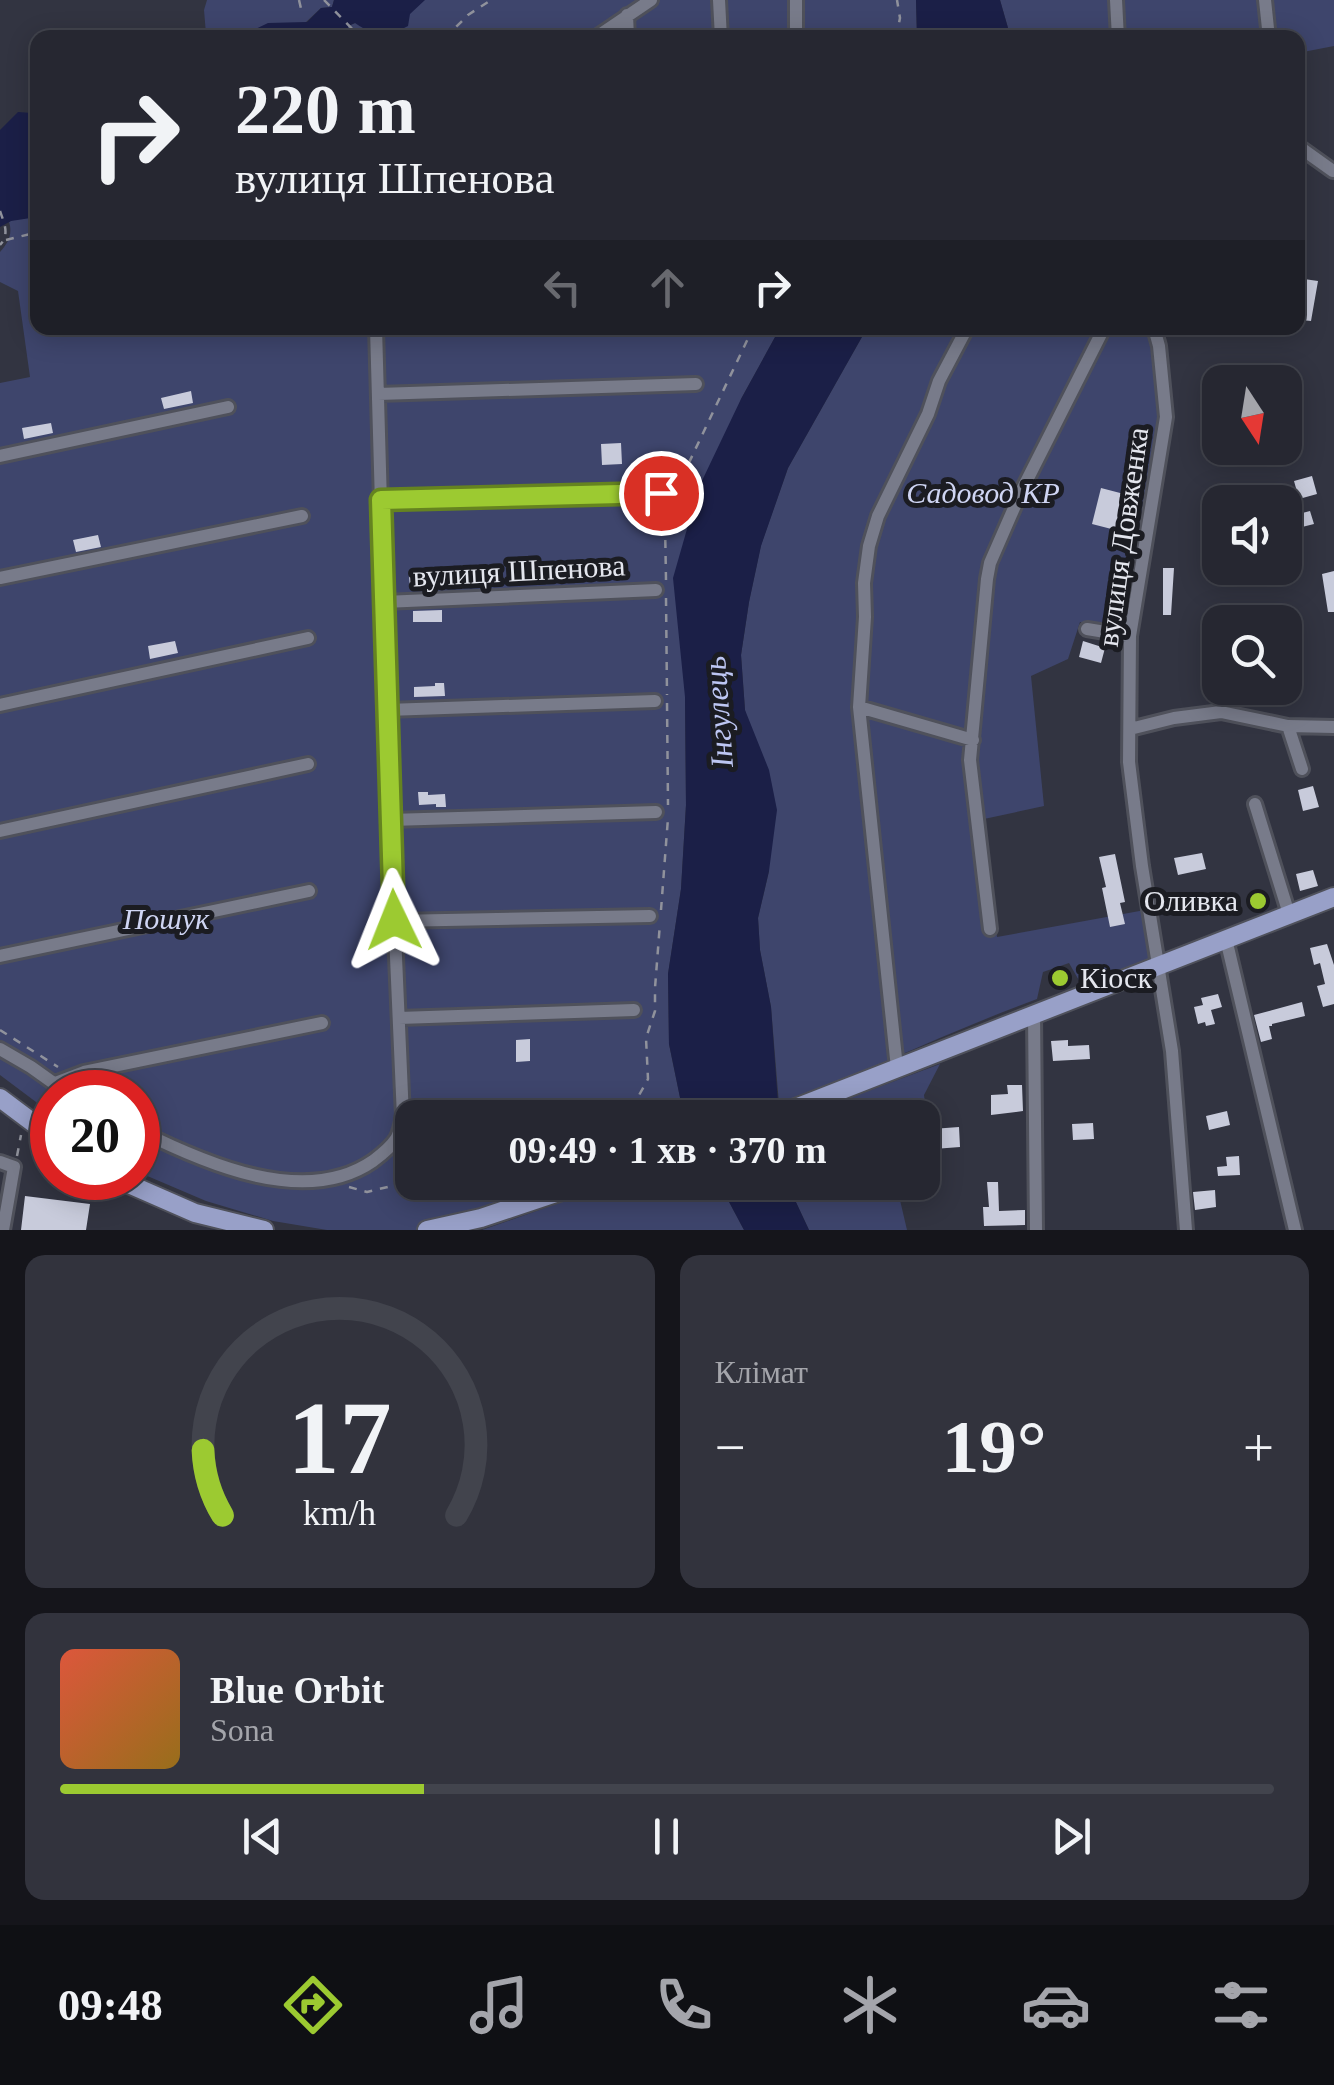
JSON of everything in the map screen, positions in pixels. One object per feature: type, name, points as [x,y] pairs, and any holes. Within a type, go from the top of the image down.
[{"type":"main road","points":[[819,1100],[1034,1012],[1333,901]]},
{"type":"main road","points":[[0,1098],[30,1120]]},
{"type":"main road","points":[[160,1198],[194,1213],[262,1230]]},
{"type":"main road","points":[[427,1230],[535,1200]]},
{"type":"street","points":[[605,30],[652,0]]},
{"type":"street","points":[[719,0],[720,30]]},
{"type":"street","points":[[796,0],[796,30]]},
{"type":"street","points":[[1116,0],[1118,30]]},
{"type":"street","points":[[1266,0],[1268,30]]},
{"type":"street","points":[[627,15],[628,30]]},
{"type":"street","points":[[1305,151],[1333,170]]},
{"type":"street","points":[[376,335],[402,1100]]},
{"type":"street","points":[[897,1068],[859,707],[864,583],[878,516],[963,335]]},
{"type":"street","points":[[990,928],[970,760],[990,562],[1100,335]]},
{"type":"street","name":"вулиця Довженка","points":[[1156,335],[1166,417],[1130,636],[1129,762],[1172,1051],[1186,1230]]},
{"type":"street","points":[[378,394],[696,384]]},
{"type":"street","points":[[0,456],[228,407]]},
{"type":"street","points":[[381,500],[661,493]]},
{"type":"street","points":[[0,578],[302,516]]},
{"type":"street","name":"вулиця Шпенова","points":[[384,602],[656,590]]},
{"type":"street","points":[[1087,628],[1130,636]]},
{"type":"street","points":[[0,705],[308,638]]},
{"type":"street","points":[[387,710],[656,701]]},
{"type":"street","points":[[859,707],[972,740]]},
{"type":"street","points":[[1130,730],[1174,718],[1221,712],[1288,726],[1334,727]]},
{"type":"street","points":[[1288,726],[1302,770]]},
{"type":"street","points":[[0,831],[308,764]]},
{"type":"street","points":[[1255,804],[1290,914]]},
{"type":"street","points":[[390,820],[656,812]]},
{"type":"street","points":[[0,956],[309,891]]},
{"type":"street","points":[[394,920],[650,916]]},
{"type":"street","points":[[1226,939],[1295,1230]]},
{"type":"street","points":[[398,1018],[634,1010]]},
{"type":"street","points":[[1034,1012],[1036,1230]]},
{"type":"street","points":[[100,1070],[322,1023]]},
{"type":"street","points":[[0,1049],[33,1070]]},
{"type":"street","points":[[160,1141],[266,1178],[303,1182],[360,1170],[395,1139]]},
{"type":"street","points":[[0,1162],[14,1168],[2,1230]]},
{"type":"path","points":[[299,0],[302,13]]},
{"type":"path","points":[[324,0],[353,30]]},
{"type":"path","points":[[453,30],[468,14],[491,0]]},
{"type":"path","points":[[898,0],[898,30]]},
{"type":"path","points":[[0,211],[6,230],[0,245]]},
{"type":"path","points":[[4,240],[30,234]]},
{"type":"path","points":[[635,1100],[648,1078],[646,1038],[656,1012],[668,820],[666,522],[673,497],[751,335]]},
{"type":"path","points":[[0,1030],[63,1070]]},
{"type":"path","points":[[14,1168],[21,1134]]},
{"type":"path","points":[[334,1178],[367,1192],[395,1185]]},
{"type":"green space","points":[[207,0],[334,0],[332,7],[321,8],[297,30],[206,30]]},
{"type":"green space","points":[[410,0],[916,0],[917,30],[348,30],[348,26]]},
{"type":"green space","points":[[1000,0],[1334,0],[1334,46],[1305,52],[1305,30],[1008,28]]},
{"type":"green space","name":"Пошук","points":[[30,209],[30,335],[776,335],[741,399],[685,697],[686,805],[681,889],[668,974],[669,1044],[681,1100],[395,1100],[395,1200],[530,1200],[427,1230],[327,1230],[273,1221],[206,1201],[160,1181],[160,1145],[215,1170],[271,1183],[298,1186],[353,1178],[346,1167],[322,1174],[296,1175],[268,1172],[212,1156],[160,1134],[160,1070],[46,1070],[0,1040],[0,383],[30,377],[18,291],[0,282],[0,252],[10,230],[9,222]]},
{"type":"green space","name":"Садовод КР","points":[[863,335],[1152,335],[1161,414],[1126,632],[1080,622],[1068,659],[1031,676],[1044,806],[984,819],[997,937],[1145,910],[1152,958],[1081,984],[1069,963],[1043,972],[1037,999],[844,1079],[789,1100],[779,1100],[758,918],[769,871],[745,710],[741,655],[761,545],[788,468]]},
{"type":"green space","points":[[0,1053],[30,1072],[30,1098],[0,1075]]},
{"type":"green space","points":[[940,1064],[925,1100],[844,1100]]},
{"type":"green space","points":[[568,1200],[728,1200],[744,1230],[482,1230]]},
{"type":"green space","points":[[795,1200],[900,1200],[907,1230],[809,1230]]},
{"type":"water","points":[[334,0],[425,0],[410,14],[408,26],[399,30],[368,30],[355,23],[348,30],[254,30],[268,23],[307,22],[321,8],[332,7]]},
{"type":"water","points":[[916,0],[1000,0],[1008,28],[1008,30],[917,30]]},
{"type":"water","points":[[18,112],[30,113],[30,218],[0,227],[0,130]]},
{"type":"water","name":"Інгулець","points":[[776,335],[863,335],[788,468],[761,546],[741,655],[745,710],[769,770],[777,810],[758,918],[771,1007],[778,1100],[681,1100],[669,1044],[668,974],[681,889],[686,805],[685,697],[673,578],[699,487]]},
{"type":"water","points":[[728,1200],[795,1200],[809,1230],[744,1230]]},
{"type":"building","points":[[1305,279],[1318,281],[1311,321],[1305,320]]},
{"type":"building","points":[[191,391],[193,403],[164,409],[161,398]]},
{"type":"building","points":[[51,423],[53,433],[24,439],[22,428]]},
{"type":"building","points":[[621,443],[622,464],[602,465],[601,444]]},
{"type":"building","points":[[1312,476],[1317,494],[1302,498],[1302,485],[1295,485],[1294,481]]},
{"type":"building","points":[[1101,488],[1124,494],[1121,509],[1131,516],[1127,533],[1092,524]]},
{"type":"building","points":[[1310,511],[1314,524],[1302,527],[1302,513]]},
{"type":"building","points":[[98,535],[101,547],[76,552],[73,540]]},
{"type":"building","points":[[1163,568],[1174,568],[1171,615],[1163,615]]},
{"type":"building","points":[[1334,571],[1334,612],[1328,612],[1322,574]]},
{"type":"building","points":[[409,576],[442,577],[442,589],[410,589]]},
{"type":"building","points":[[442,610],[442,622],[413,622],[413,611]]},
{"type":"building","points":[[175,641],[178,653],[150,659],[148,646]]},
{"type":"building","points":[[1083,641],[1105,648],[1101,663],[1079,657]]},
{"type":"building","points":[[444,683],[445,696],[414,697],[414,687]]},
{"type":"building","points":[[1313,786],[1319,807],[1303,811],[1298,790]]},
{"type":"building","points":[[418,792],[445,794],[446,807],[419,805]]},
{"type":"building","points":[[1202,853],[1206,869],[1178,875],[1174,858]]},
{"type":"building","points":[[1115,854],[1125,902],[1120,903],[1125,924],[1110,927],[1099,857]]},
{"type":"building","points":[[1313,870],[1318,886],[1300,891],[1296,874]]},
{"type":"building","points":[[1327,944],[1334,965],[1334,1004],[1323,1007],[1317,986],[1325,984],[1320,963],[1314,965],[1310,948]]},
{"type":"building","points":[[1218,994],[1222,1007],[1211,1010],[1215,1024],[1198,1024],[1194,1007],[1203,1005],[1201,998]]},
{"type":"building","points":[[1302,1002],[1305,1016],[1272,1024],[1272,1039],[1261,1042],[1254,1015]]},
{"type":"building","points":[[530,1039],[530,1061],[516,1062],[516,1040]]},
{"type":"building","points":[[1068,1040],[1068,1046],[1089,1045],[1090,1059],[1053,1061],[1051,1041]]},
{"type":"building","points":[[1007,1085],[1022,1085],[1023,1111],[991,1115],[991,1095],[1008,1094]]},
{"type":"building","points":[[1227,1111],[1230,1125],[1209,1130],[1206,1116]]},
{"type":"building","points":[[1093,1123],[1094,1139],[1073,1140],[1072,1124]]},
{"type":"building","points":[[959,1127],[960,1147],[940,1149],[940,1128]]},
{"type":"building","points":[[1239,1156],[1240,1175],[1218,1176],[1217,1167],[1227,1166],[1226,1157]]},
{"type":"building","points":[[987,1182],[998,1182],[999,1211],[1025,1210],[1025,1225],[984,1226],[983,1207],[989,1207]]},
{"type":"building","points":[[1215,1190],[1216,1207],[1195,1210],[1193,1192]]},
{"type":"building","points":[[25,1196],[30,1200],[90,1204],[86,1230],[21,1230]]},
{"type":"place","name":"Оливка","points":[[1258,901]]},
{"type":"place","name":"Кіоск","points":[[1060,978]]},
{"type":"route","points":[[394,920],[381,500],[661,493]]}]
